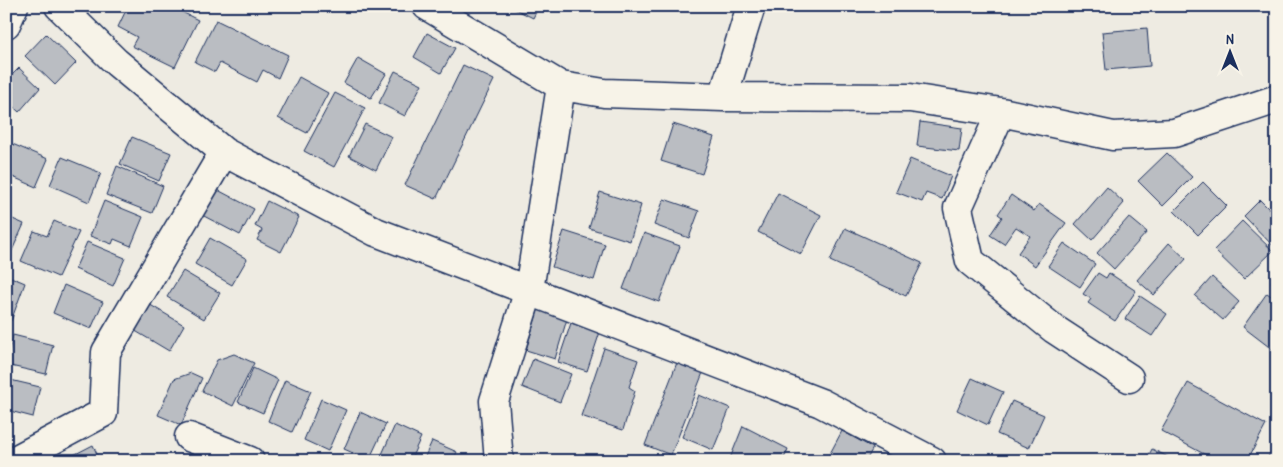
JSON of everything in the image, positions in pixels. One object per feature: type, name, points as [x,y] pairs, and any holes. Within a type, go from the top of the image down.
[{"type":"street","points":[[6,24],[14,6]]},
{"type":"street","points":[[60,6],[116,62],[224,152],[376,232],[821,403],[932,461]]},
{"type":"street","points":[[427,6],[561,86],[604,93],[722,97],[910,98],[1000,112],[1113,136],[1174,133],[1277,99]]},
{"type":"street","points":[[722,97],[751,6]]},
{"type":"street","points":[[499,461],[494,400],[528,290],[561,86]]},
{"type":"street","points":[[1000,112],[958,208],[970,262],[1054,329],[1129,378]]},
{"type":"street","points":[[13,461],[103,413],[106,352],[224,152]]},
{"type":"street","points":[[188,437],[250,461]]},
{"type":"building","points":[[128,6],[170,6],[198,20],[175,67],[132,46],[137,37],[118,27]]},
{"type":"building","points":[[509,6],[539,6],[533,18]]},
{"type":"building","points":[[216,20],[288,55],[278,78],[263,70],[257,82],[220,63],[215,72],[195,62]]},
{"type":"building","points":[[1147,28],[1150,66],[1106,70],[1102,32]]},
{"type":"building","points":[[427,33],[455,48],[441,73],[414,57]]},
{"type":"building","points":[[46,34],[76,63],[55,85],[25,56]]},
{"type":"building","points":[[358,58],[386,74],[371,98],[344,83]]},
{"type":"building","points":[[463,65],[494,80],[436,199],[405,185]]},
{"type":"building","points":[[19,68],[40,88],[19,112],[6,100],[6,81]]},
{"type":"building","points":[[395,71],[422,84],[405,116],[379,103]]},
{"type":"building","points":[[299,77],[328,93],[307,133],[278,118]]},
{"type":"building","points":[[335,93],[365,108],[334,167],[304,151]]},
{"type":"building","points":[[920,122],[962,128],[959,151],[917,146]]},
{"type":"building","points":[[365,124],[392,137],[376,170],[349,156]]},
{"type":"building","points":[[673,124],[714,137],[702,174],[661,161]]},
{"type":"building","points":[[132,137],[171,153],[159,181],[120,164]]},
{"type":"building","points":[[10,143],[48,159],[36,187],[6,174],[6,150]]},
{"type":"building","points":[[1167,153],[1192,177],[1163,206],[1138,181]]},
{"type":"building","points":[[62,157],[101,173],[89,202],[50,185]]},
{"type":"building","points":[[910,159],[951,176],[942,199],[926,193],[922,202],[896,192]]},
{"type":"building","points":[[117,166],[163,186],[152,213],[106,195]]},
{"type":"building","points":[[1203,182],[1227,206],[1198,235],[1174,211]]},
{"type":"building","points":[[1107,187],[1124,203],[1092,240],[1075,224]]},
{"type":"building","points":[[216,189],[254,209],[240,235],[202,215]]},
{"type":"building","points":[[600,192],[641,205],[630,241],[589,228]]},
{"type":"building","points":[[778,193],[821,215],[801,254],[758,232]]},
{"type":"building","points":[[1011,195],[1034,211],[1039,204],[1066,223],[1035,266],[1018,253],[1030,236],[1016,227],[1004,244],[990,235],[1002,217],[998,214]]},
{"type":"building","points":[[664,199],[699,211],[689,238],[654,225]]},
{"type":"building","points":[[1260,200],[1277,217],[1277,250],[1244,216]]},
{"type":"building","points":[[104,201],[143,217],[131,246],[114,239],[112,244],[90,236]]},
{"type":"building","points":[[267,201],[299,217],[281,252],[257,240],[262,230],[255,226]]},
{"type":"building","points":[[6,216],[24,224],[6,264]]},
{"type":"building","points":[[1129,217],[1147,232],[1114,269],[1097,253]]},
{"type":"building","points":[[54,221],[79,232],[58,277],[21,261],[34,231],[47,236]]},
{"type":"building","points":[[1242,221],[1273,251],[1244,279],[1214,250]]},
{"type":"building","points":[[845,228],[922,263],[906,296],[830,261]]},
{"type":"building","points":[[564,231],[605,244],[594,280],[552,267]]},
{"type":"building","points":[[644,233],[680,246],[659,302],[623,289]]},
{"type":"building","points":[[210,238],[247,259],[232,285],[195,264]]},
{"type":"building","points":[[87,242],[125,258],[113,286],[75,269]]},
{"type":"building","points":[[1064,243],[1095,264],[1080,287],[1048,266]]},
{"type":"building","points":[[1169,243],[1186,259],[1154,295],[1137,280]]},
{"type":"building","points":[[183,271],[220,293],[204,319],[167,297]]},
{"type":"building","points":[[1098,273],[1106,278],[1109,273],[1136,291],[1115,321],[1088,303],[1091,299],[1083,294]]},
{"type":"building","points":[[6,275],[25,283],[11,321],[6,320]]},
{"type":"building","points":[[1277,276],[1277,287],[1271,282]]},
{"type":"building","points":[[1212,277],[1239,302],[1223,320],[1195,296]]},
{"type":"building","points":[[64,285],[103,302],[91,329],[53,313]]},
{"type":"building","points":[[1267,293],[1277,300],[1277,353],[1243,327]]},
{"type":"building","points":[[1140,296],[1167,314],[1152,336],[1125,319]]},
{"type":"building","points":[[147,303],[184,325],[169,351],[132,329]]},
{"type":"building","points":[[538,310],[567,319],[555,359],[526,350]]},
{"type":"building","points":[[571,323],[600,332],[587,371],[558,362]]},
{"type":"building","points":[[13,335],[53,345],[46,374],[6,365]]},
{"type":"building","points":[[604,348],[638,360],[629,387],[635,391],[623,430],[581,416]]},
{"type":"building","points":[[234,354],[254,363],[233,406],[202,391],[217,360]]},
{"type":"building","points":[[533,359],[571,374],[560,402],[522,387]]},
{"type":"building","points":[[678,360],[704,370],[671,455],[645,445]]},
{"type":"building","points":[[253,368],[278,380],[263,413],[238,402]]},
{"type":"building","points":[[191,373],[202,378],[181,425],[158,415],[174,379]]},
{"type":"building","points":[[972,378],[1003,392],[988,425],[957,410]]},
{"type":"building","points":[[6,379],[40,387],[33,417],[6,410]]},
{"type":"building","points":[[285,380],[311,391],[292,432],[268,421]]},
{"type":"building","points":[[1188,383],[1266,425],[1247,461],[1217,461],[1161,431]]},
{"type":"building","points":[[699,395],[730,408],[713,450],[682,437]]},
{"type":"building","points":[[321,399],[346,410],[328,451],[304,440]]},
{"type":"building","points":[[1012,401],[1044,415],[1029,448],[997,434]]},
{"type":"building","points":[[360,412],[386,424],[369,460],[344,449]]},
{"type":"building","points":[[395,425],[421,437],[410,461],[379,461]]},
{"type":"building","points":[[743,426],[788,449],[783,461],[729,461]]},
{"type":"building","points":[[842,431],[873,448],[867,459],[863,457],[861,461],[826,461]]},
{"type":"building","points":[[432,441],[457,452],[453,461],[423,461]]},
{"type":"building","points":[[1277,444],[1277,461],[1265,461]]},
{"type":"building","points":[[93,445],[100,461],[62,461]]},
{"type":"building","points":[[1152,449],[1176,461],[1146,461]]},
{"type":"building","points":[[462,456],[474,461],[460,461]]}]
